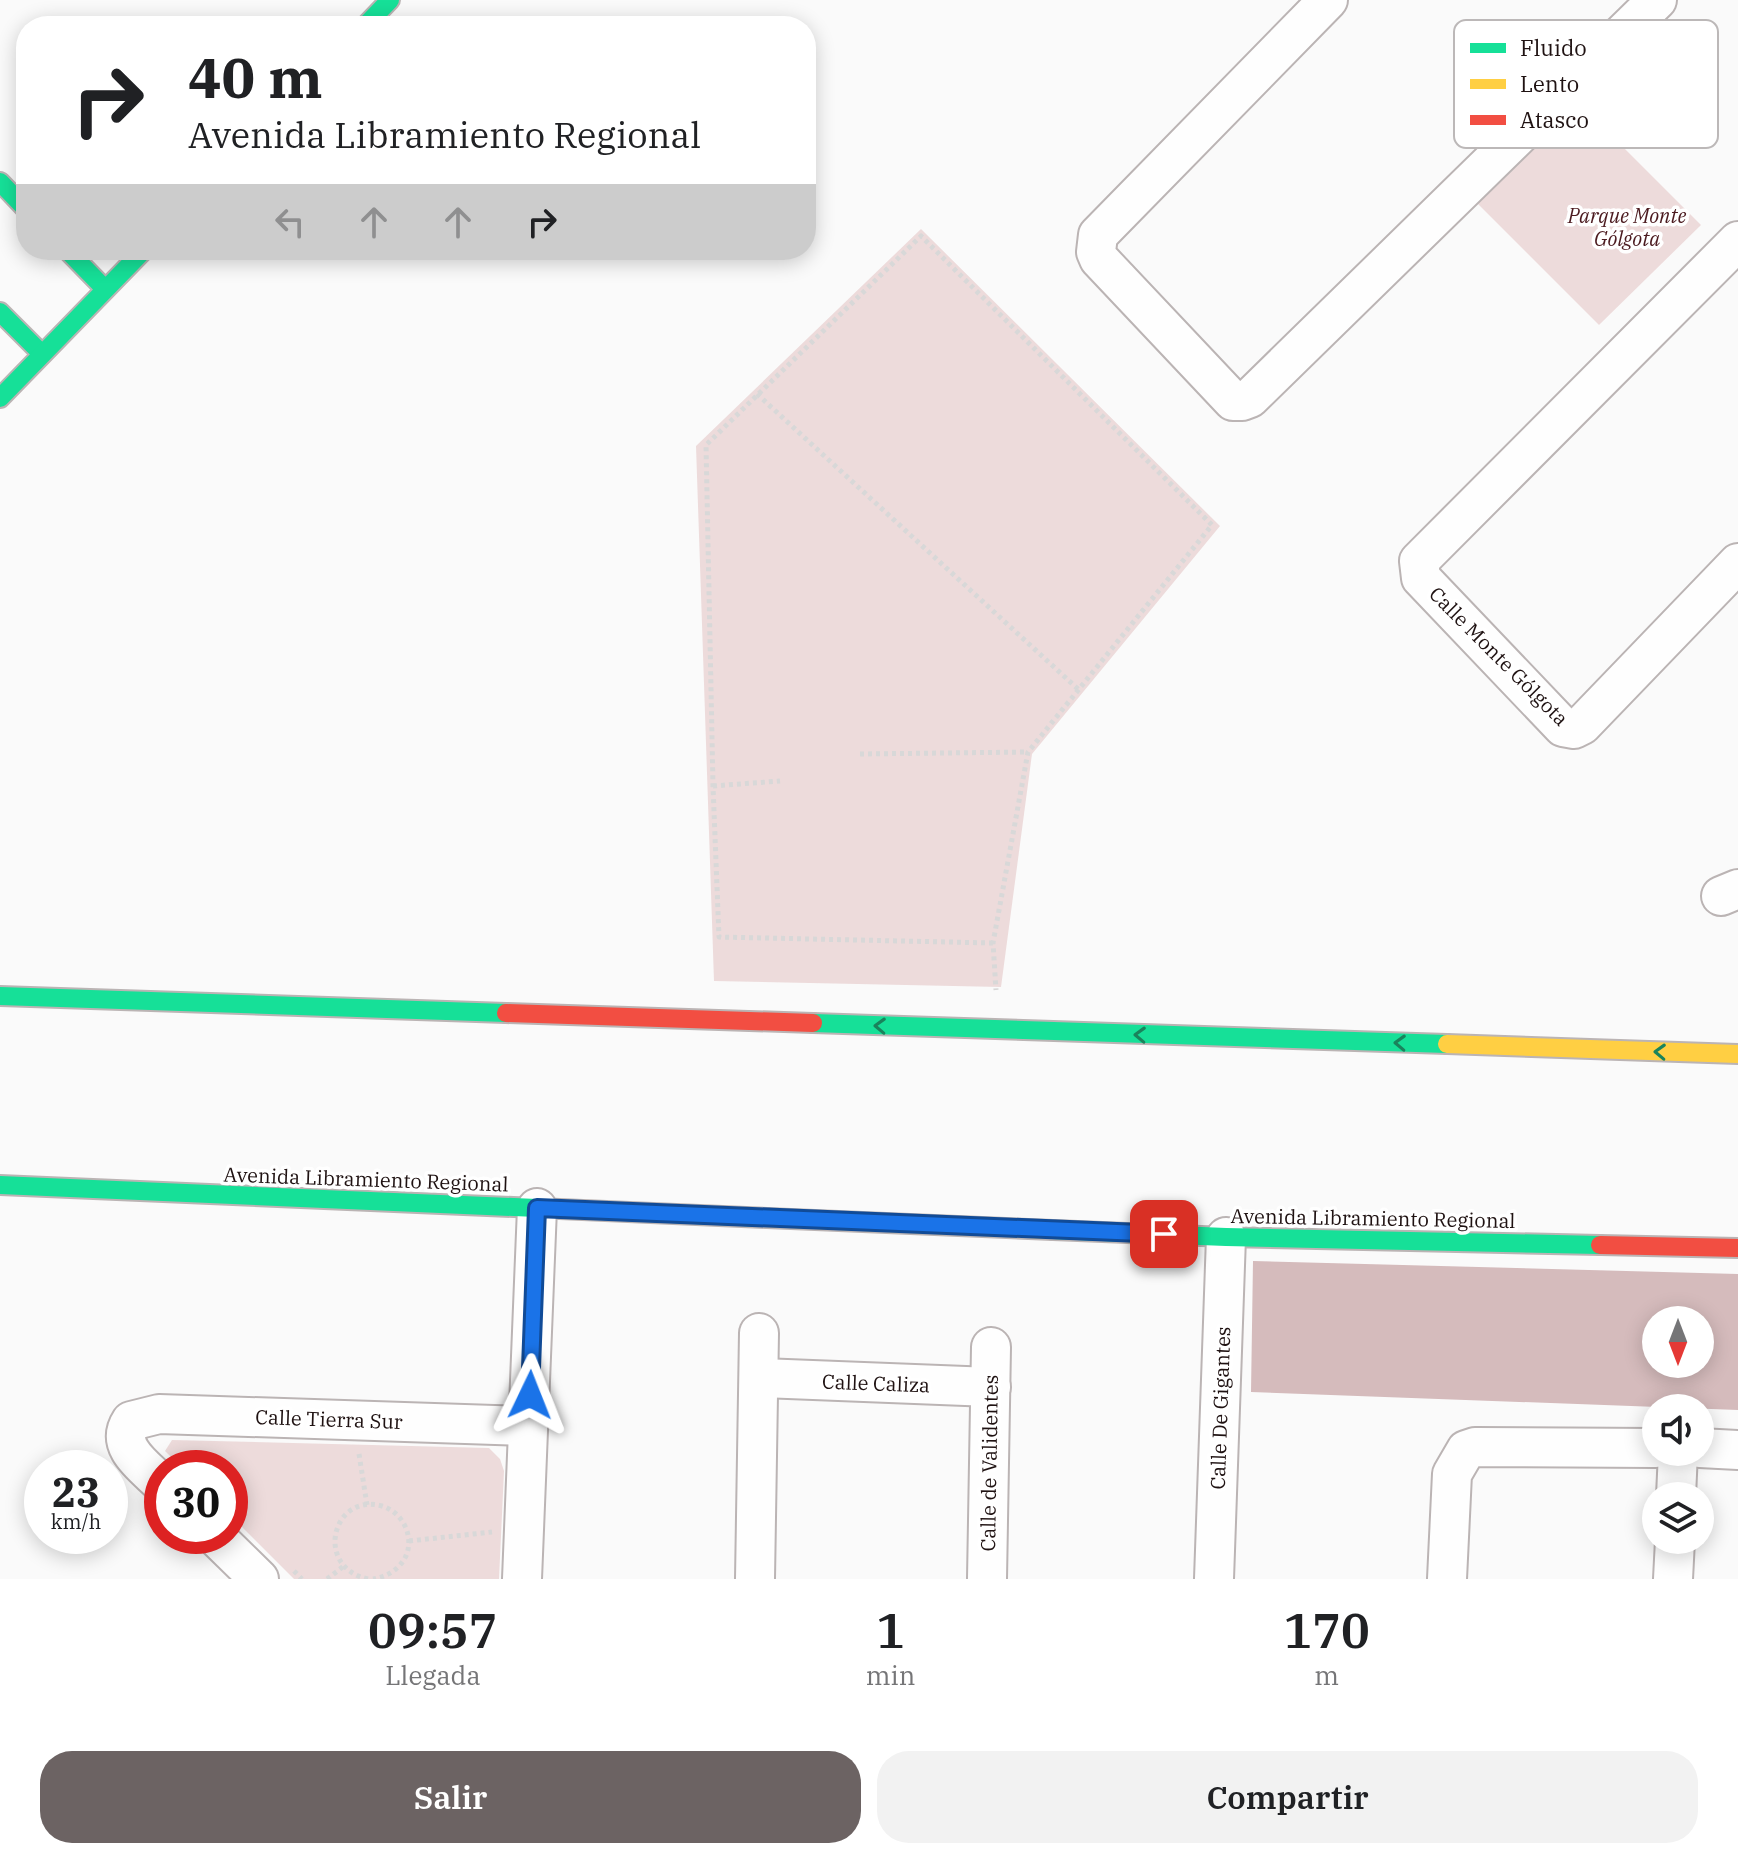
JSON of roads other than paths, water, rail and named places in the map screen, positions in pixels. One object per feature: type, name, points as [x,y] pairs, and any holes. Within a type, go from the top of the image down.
[{"type":"street","points":[[375,16],[390,0]]},
{"type":"street","points":[[1328,0],[1098,235],[1096,242],[1099,259],[1233,401],[1250,398],[1506,148]]},
{"type":"street","points":[[1637,20],[1657,0]]},
{"type":"street","points":[[0,182],[16,199]]},
{"type":"street","name":"Calle Monte Gólgota","points":[[1738,241],[1419,561],[1419,570],[1421,578],[1563,727],[1574,729],[1582,725],[1738,563]]},
{"type":"street","points":[[77,260],[105,289]]},
{"type":"street","points":[[0,398],[134,260]]},
{"type":"street","points":[[0,312],[42,354]]},
{"type":"street","points":[[0,996],[1738,1054]]},
{"type":"street","name":"Avenida Libramiento Regional","points":[[0,1185],[1226,1237],[1738,1248]]},
{"type":"street","points":[[522,1579],[537,1208]]},
{"type":"street","name":"Calle De Gigantes","points":[[1214,1579],[1226,1237]]},
{"type":"street","points":[[755,1579],[759,1333]]},
{"type":"street","name":"Calle de Validentes","points":[[987,1579],[991,1347]]},
{"type":"street","name":"Calle Caliza","points":[[760,1378],[991,1387]]},
{"type":"street","name":"Calle Tierra Sur","points":[[144,1465],[125,1442],[125,1430],[131,1421],[159,1414],[528,1426]]},
{"type":"street","points":[[1447,1579],[1452,1474],[1466,1450],[1475,1447],[1642,1448]]},
{"type":"street","points":[[1714,1449],[1738,1450]]},
{"type":"street","points":[[233,1554],[259,1579]]},
{"type":"street","points":[[1673,1579],[1674,1554]]},
{"type":"park label","name":"Parque Monte Gólgota","points":[[1627,226]]}]
